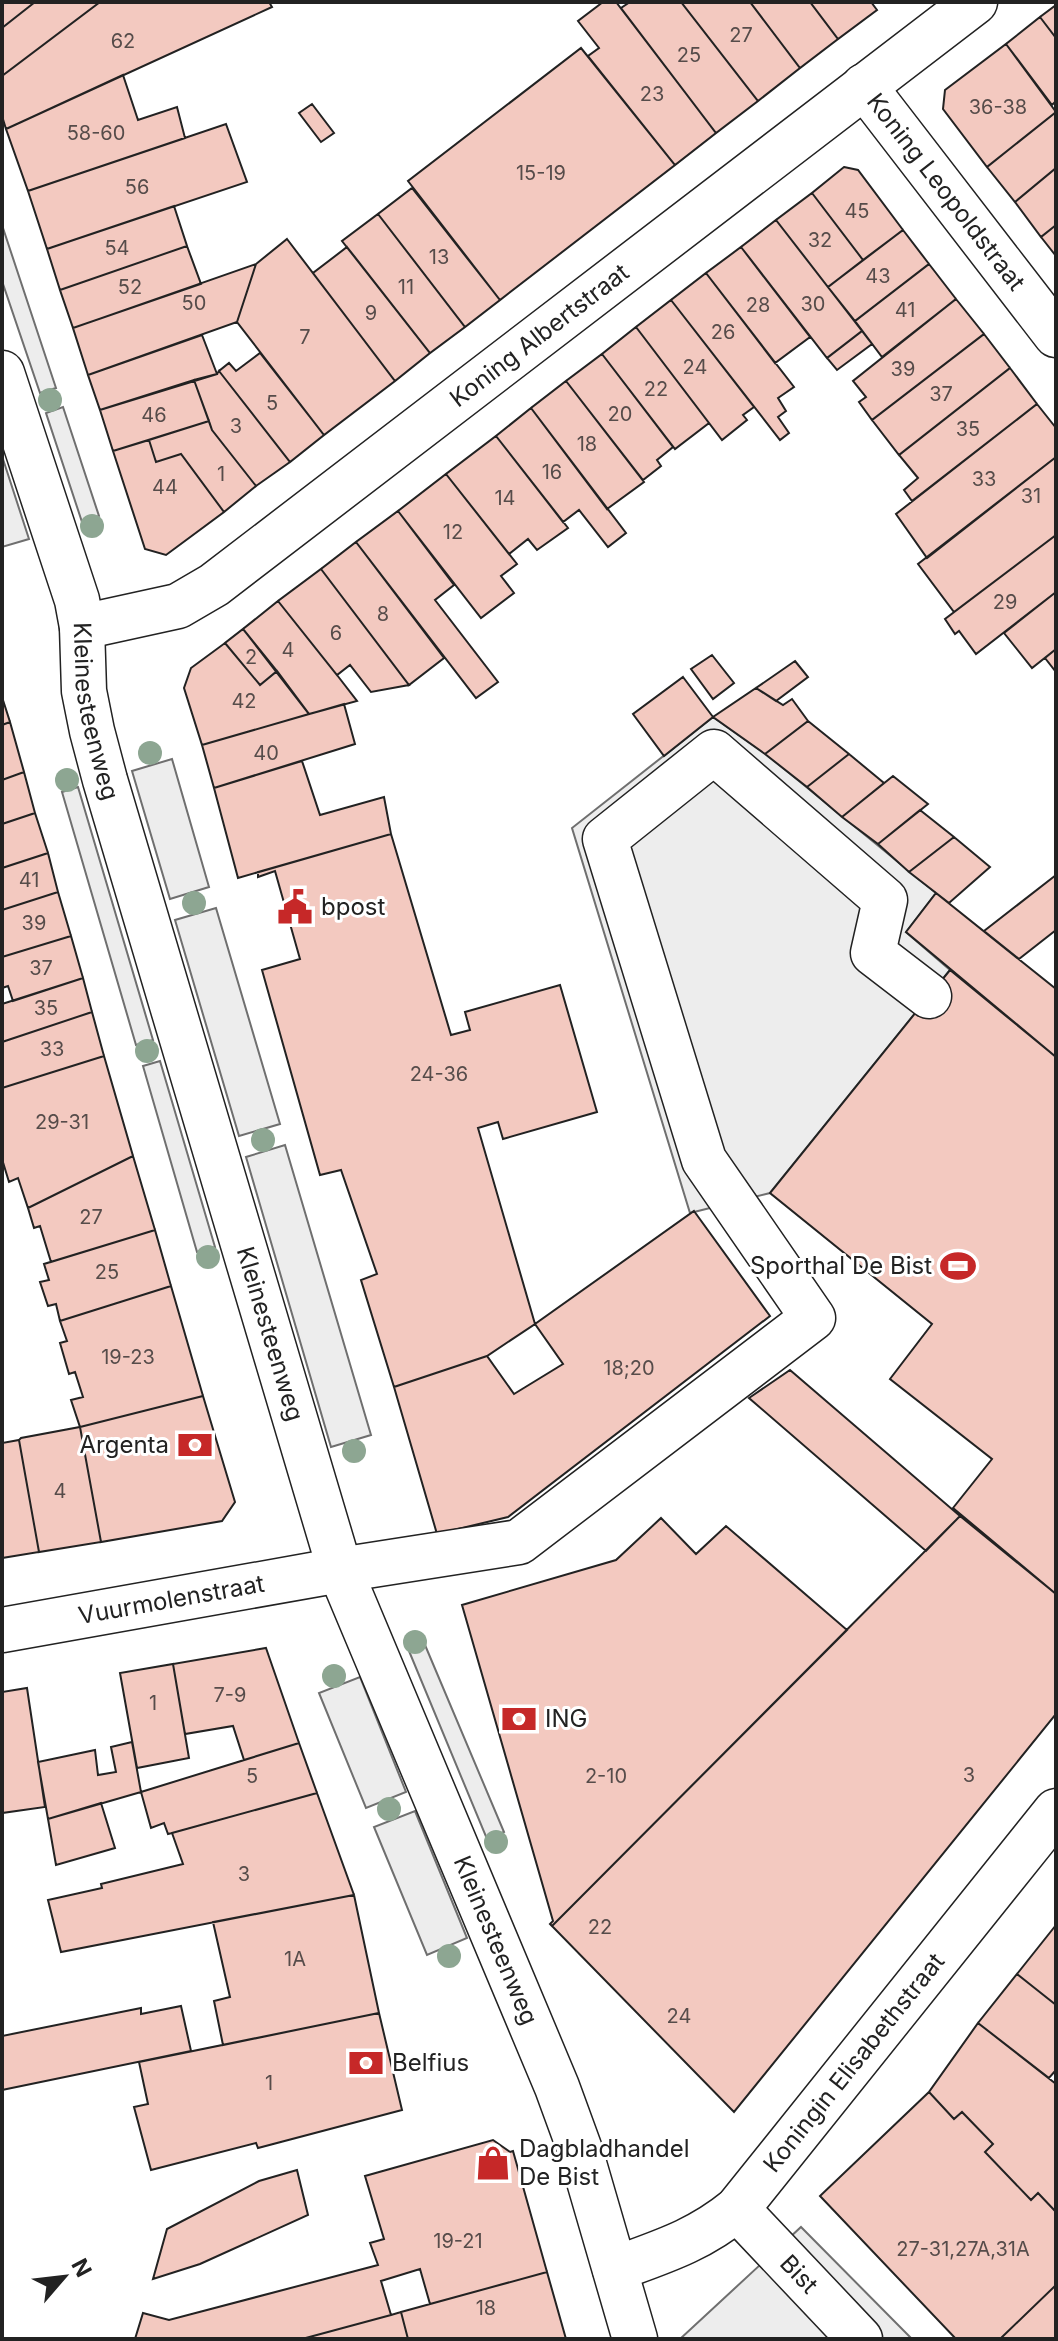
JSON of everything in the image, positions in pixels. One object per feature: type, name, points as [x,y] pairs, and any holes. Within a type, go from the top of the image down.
[{"type":"street","name":"Koning Albertstraat","points":[[82,627],[178,606],[233,571],[975,2]]},
{"type":"street","name":"Koning Leopoldstraat","points":[[864,86],[1056,335]]},
{"type":"street","name":"Kleinesteenweg","points":[[2,373],[68,569],[82,627],[84,691],[92,731],[340,1570],[557,2087],[580,2150],[615,2269]]},
{"type":"street","name":"Vuurmolenstraat","points":[[2,1630],[340,1570],[519,1542],[813,1318],[704,1160],[605,839],[714,752],[885,900],[873,953],[929,996]]},
{"type":"street","name":"Koningin Elisabethstraat","points":[[615,2269],[689,2241],[714,2228],[737,2209],[1056,1811]]},
{"type":"street","name":"Bist","points":[[737,2209],[860,2339]]},
{"type":"street","points":[[615,2269],[635,2339]]},
{"type":"shaded area","points":[[2,225],[56,388],[40,393],[2,281]]},
{"type":"shaded area","points":[[63,407],[99,516],[82,522],[46,413]]},
{"type":"shaded area","points":[[2,456],[29,539],[2,547]]},
{"type":"shaded area","points":[[713,717],[766,754],[936,893],[906,932],[950,970],[770,1193],[690,1213],[572,828]]},
{"type":"shaded area","points":[[172,759],[209,887],[170,899],[132,771]]},
{"type":"shaded area","points":[[78,787],[153,1040],[136,1045],[62,792]]},
{"type":"shaded area","points":[[216,908],[280,1124],[239,1136],[175,920]]},
{"type":"shaded area","points":[[160,1061],[215,1247],[197,1252],[143,1066]]},
{"type":"shaded area","points":[[285,1145],[371,1435],[331,1447],[246,1157]]},
{"type":"shaded area","points":[[425,1645],[504,1832],[487,1839],[409,1651]]},
{"type":"shaded area","points":[[360,1677],[406,1792],[366,1808],[319,1693]]},
{"type":"shaded area","points":[[415,1811],[467,1938],[427,1955],[374,1827]]},
{"type":"shaded area","points":[[801,2227],[912,2339],[680,2339]]},
{"type":"building","points":[[2,2],[35,2],[2,28]]},
{"type":"building","points":[[35,2],[100,2],[2,76],[2,28]]},
{"type":"building","points":[[100,2],[269,2],[272,7],[6,129],[2,116],[2,76]]},
{"type":"building","points":[[603,2],[616,2],[716,133],[675,165],[588,56],[599,48],[578,21]]},
{"type":"building","points":[[630,2],[681,2],[758,101],[716,133],[621,8]]},
{"type":"building","points":[[681,2],[750,2],[800,68],[758,101]]},
{"type":"building","points":[[750,2],[810,2],[838,39],[800,68]]},
{"type":"building","points":[[810,2],[871,2],[877,10],[838,39]]},
{"type":"building","points":[[1056,5],[1056,38],[1040,17]]},
{"type":"building","points":[[1040,17],[1056,38],[1056,101],[1052,105],[1006,44]]},
{"type":"building","points":[[1006,44],[1056,112],[987,167],[943,109],[945,90]]},
{"type":"building","points":[[581,48],[675,165],[500,300],[408,181]]},
{"type":"building","points":[[123,75],[138,120],[177,107],[185,138],[28,191],[6,129]]},
{"type":"building","points":[[312,104],[334,133],[321,142],[299,113]]},
{"type":"building","points":[[1056,112],[1056,168],[1015,202],[987,167]]},
{"type":"building","points":[[226,124],[247,182],[47,249],[28,191]]},
{"type":"building","points":[[844,167],[858,170],[903,230],[863,260],[812,193]]},
{"type":"building","points":[[1056,168],[1056,225],[1041,237],[1015,202]]},
{"type":"building","points":[[412,188],[500,300],[465,327],[378,214]]},
{"type":"building","points":[[812,193],[863,260],[828,287],[776,220]]},
{"type":"building","points":[[174,206],[187,246],[60,290],[47,249]]},
{"type":"building","points":[[378,214],[465,327],[430,353],[342,241]]},
{"type":"building","points":[[776,220],[862,331],[827,358],[741,247]]},
{"type":"building","points":[[1056,225],[1056,256],[1041,237]]},
{"type":"building","points":[[903,230],[929,264],[855,321],[828,287]]},
{"type":"building","points":[[287,239],[395,381],[324,435],[237,322],[256,264]]},
{"type":"building","points":[[187,246],[201,284],[73,328],[60,290]]},
{"type":"building","points":[[347,247],[430,353],[395,381],[313,273]]},
{"type":"building","points":[[741,247],[810,337],[775,363],[706,273]]},
{"type":"building","points":[[256,264],[237,322],[88,375],[73,328]]},
{"type":"building","points":[[929,264],[956,299],[882,357],[855,321]]},
{"type":"building","points":[[706,273],[794,387],[778,398],[786,411],[778,417],[789,433],[780,440],[671,300]]},
{"type":"building","points":[[956,299],[984,334],[872,420],[859,402],[866,397],[853,381]]},
{"type":"building","points":[[671,300],[754,407],[743,415],[747,420],[722,440],[636,327]]},
{"type":"building","points":[[636,327],[709,423],[675,449],[602,354]]},
{"type":"building","points":[[862,331],[872,344],[837,370],[827,358]]},
{"type":"building","points":[[984,334],[1010,368],[899,455],[872,420]]},
{"type":"building","points":[[202,335],[217,374],[100,410],[88,375]]},
{"type":"building","points":[[260,353],[324,435],[290,462],[219,371],[229,363],[236,371]]},
{"type":"building","points":[[602,354],[673,447],[657,460],[661,466],[643,480],[566,381]]},
{"type":"building","points":[[1010,368],[1037,404],[912,501],[904,490],[918,478],[899,455]]},
{"type":"building","points":[[219,371],[290,462],[256,486],[212,430],[194,380]]},
{"type":"building","points":[[194,380],[209,421],[113,451],[100,410]]},
{"type":"building","points":[[566,381],[644,482],[607,509],[531,408]]},
{"type":"building","points":[[1037,404],[1056,428],[1056,457],[927,558],[896,514]]},
{"type":"building","points":[[531,408],[626,533],[608,547],[579,510],[563,522],[496,436]]},
{"type":"building","points":[[209,421],[212,430],[256,486],[224,512],[181,454],[156,462],[149,440]]},
{"type":"building","points":[[496,436],[568,528],[537,550],[528,539],[509,554],[446,474]]},
{"type":"building","points":[[149,440],[156,462],[181,454],[224,512],[166,555],[145,549],[113,451]]},
{"type":"building","points":[[1056,457],[1056,535],[954,612],[918,564]]},
{"type":"building","points":[[446,474],[517,564],[501,576],[514,593],[481,618],[398,511]]},
{"type":"building","points":[[398,511],[454,585],[435,600],[498,682],[476,698],[356,542]]},
{"type":"building","points":[[1056,535],[1056,592],[976,654],[959,631],[955,634],[945,619]]},
{"type":"building","points":[[356,542],[444,658],[409,685],[321,569]]},
{"type":"building","points":[[321,569],[409,685],[371,692],[350,665],[337,675],[278,601]]},
{"type":"building","points":[[1056,592],[1056,649],[1032,668],[1004,633]]},
{"type":"building","points":[[278,601],[357,701],[309,714],[243,629]]},
{"type":"building","points":[[243,629],[277,671],[260,685],[225,643]]},
{"type":"building","points":[[225,643],[260,685],[277,671],[309,714],[202,745],[184,688],[191,668]]},
{"type":"building","points":[[1056,649],[1056,672],[1045,658]]},
{"type":"building","points":[[712,655],[734,683],[713,699],[691,669]]},
{"type":"building","points":[[795,661],[808,677],[776,701],[756,688]]},
{"type":"building","points":[[683,677],[713,717],[664,756],[633,714]]},
{"type":"building","points":[[756,688],[783,705],[792,699],[808,721],[765,754],[713,717]]},
{"type":"building","points":[[2,697],[10,722],[2,725]]},
{"type":"building","points":[[344,704],[355,744],[214,788],[202,745]]},
{"type":"building","points":[[808,721],[849,754],[807,787],[765,754]]},
{"type":"building","points":[[10,722],[24,772],[2,780],[2,725]]},
{"type":"building","points":[[849,754],[884,783],[842,817],[807,787]]},
{"type":"building","points":[[302,761],[320,815],[384,797],[391,834],[238,878],[214,788]]},
{"type":"building","points":[[24,772],[35,813],[2,824],[2,780]]},
{"type":"building","points":[[893,776],[928,804],[878,844],[842,817]]},
{"type":"building","points":[[920,810],[954,837],[909,872],[878,844]]},
{"type":"building","points":[[35,813],[48,853],[2,868],[2,824]]},
{"type":"building","points":[[391,834],[451,1035],[470,1030],[465,1012],[560,985],[597,1112],[503,1139],[498,1122],[478,1128],[535,1324],[487,1356],[394,1387],[361,1280],[377,1274],[341,1170],[320,1175],[262,970],[300,959],[275,871],[258,877],[258,872]]},
{"type":"building","points":[[954,837],[990,867],[949,903],[909,872]]},
{"type":"building","points":[[48,853],[58,892],[2,910],[2,868]]},
{"type":"building","points":[[1056,875],[1056,930],[1019,959],[984,931]]},
{"type":"building","points":[[58,892],[71,936],[2,957],[2,910]]},
{"type":"building","points":[[936,893],[1056,989],[1056,1057],[906,932]]},
{"type":"building","points":[[71,936],[83,978],[13,1001],[8,986],[2,988],[2,957]]},
{"type":"building","name":"Sporthal De Bist","points":[[950,970],[1056,1057],[1056,1594],[953,1508],[992,1459],[890,1379],[932,1324],[770,1193]]},
{"type":"building","points":[[83,978],[92,1012],[2,1042],[2,1004]]},
{"type":"building","points":[[92,1012],[104,1056],[2,1088],[2,1042]]},
{"type":"building","points":[[104,1056],[133,1156],[28,1208],[18,1178],[9,1182],[2,1159],[2,1088]]},
{"type":"building","points":[[133,1156],[155,1230],[51,1262],[40,1226],[34,1228],[28,1208]]},
{"type":"building","points":[[694,1211],[770,1316],[508,1517],[437,1534],[394,1387],[487,1356],[514,1394],[563,1364],[535,1324]]},
{"type":"building","points":[[155,1230],[171,1286],[60,1321],[56,1304],[48,1306],[40,1282],[49,1280],[44,1264]]},
{"type":"building","points":[[171,1286],[203,1396],[80,1427],[71,1400],[83,1397],[75,1372],[69,1374],[60,1343],[67,1341],[60,1321]]},
{"type":"building","points":[[790,1370],[960,1516],[926,1551],[749,1398]]},
{"type":"building","points":[[203,1396],[235,1502],[222,1521],[101,1542],[80,1427]]},
{"type":"building","points":[[80,1427],[101,1542],[39,1552],[19,1440]]},
{"type":"building","points":[[19,1440],[39,1552],[2,1558],[2,1443]]},
{"type":"building","points":[[960,1516],[1056,1594],[1056,1714],[734,2112],[552,1926]]},
{"type":"building","points":[[661,1518],[696,1554],[726,1526],[847,1630],[552,1926],[462,1605],[616,1560]]},
{"type":"building","points":[[266,1648],[299,1743],[244,1760],[233,1726],[185,1734],[173,1664]]},
{"type":"building","points":[[173,1664],[189,1758],[137,1768],[120,1673]]},
{"type":"building","points":[[27,1688],[45,1807],[2,1813],[2,1692]]},
{"type":"building","points":[[132,1742],[141,1792],[48,1819],[38,1762],[95,1750],[98,1775],[116,1772],[111,1747]]},
{"type":"building","points":[[299,1743],[317,1793],[168,1834],[164,1823],[151,1828],[141,1792]]},
{"type":"building","points":[[317,1793],[354,1895],[61,1952],[48,1900],[183,1864],[172,1833]]},
{"type":"building","points":[[101,1803],[115,1848],[56,1865],[48,1819]]},
{"type":"building","points":[[354,1895],[379,2013],[223,2045],[214,2001],[230,1997],[213,1922]]},
{"type":"building","points":[[1056,1925],[1056,2005],[1017,1974]]},
{"type":"building","points":[[1017,1974],[1056,2005],[1056,2070],[1049,2078],[978,2023]]},
{"type":"building","points":[[181,2006],[191,2051],[2,2090],[2,2036],[141,2008],[141,2014]]},
{"type":"building","points":[[379,2013],[402,2110],[258,2148],[256,2143],[151,2170],[134,2107],[148,2104],[139,2062]]},
{"type":"building","points":[[978,2023],[1056,2084],[1056,2212],[1038,2193],[1031,2200],[985,2152],[993,2144],[962,2112],[954,2119],[929,2092]]},
{"type":"building","points":[[929,2092],[954,2119],[962,2112],[993,2144],[985,2152],[1031,2200],[1038,2193],[1056,2212],[1056,2285],[1000,2339],[956,2339],[820,2196]]},
{"type":"building","points":[[493,2140],[513,2151],[547,2272],[430,2304],[420,2269],[381,2281],[391,2315],[302,2339],[135,2339],[143,2313],[169,2320],[378,2265],[370,2243],[384,2239],[365,2176]]},
{"type":"building","points":[[297,2170],[308,2215],[200,2264],[153,2279],[167,2229],[259,2181]]},
{"type":"building","points":[[547,2272],[566,2339],[408,2339],[401,2312]]},
{"type":"building","points":[[1056,2285],[1056,2339],[1000,2339]]},
{"type":"building","points":[[401,2312],[408,2339],[302,2339],[391,2315]]},
{"type":"place","name":"bpost","points":[[295,907]]},
{"type":"place","name":"Sporthal De Bist","points":[[958,1266]]},
{"type":"place","name":"Argenta","points":[[195,1445]]},
{"type":"place","name":"ING","points":[[519,1719]]},
{"type":"place","name":"Belfius","points":[[366,2063]]},
{"type":"place","name":"Dagbladhandel De Bist","points":[[493,2163]]}]
